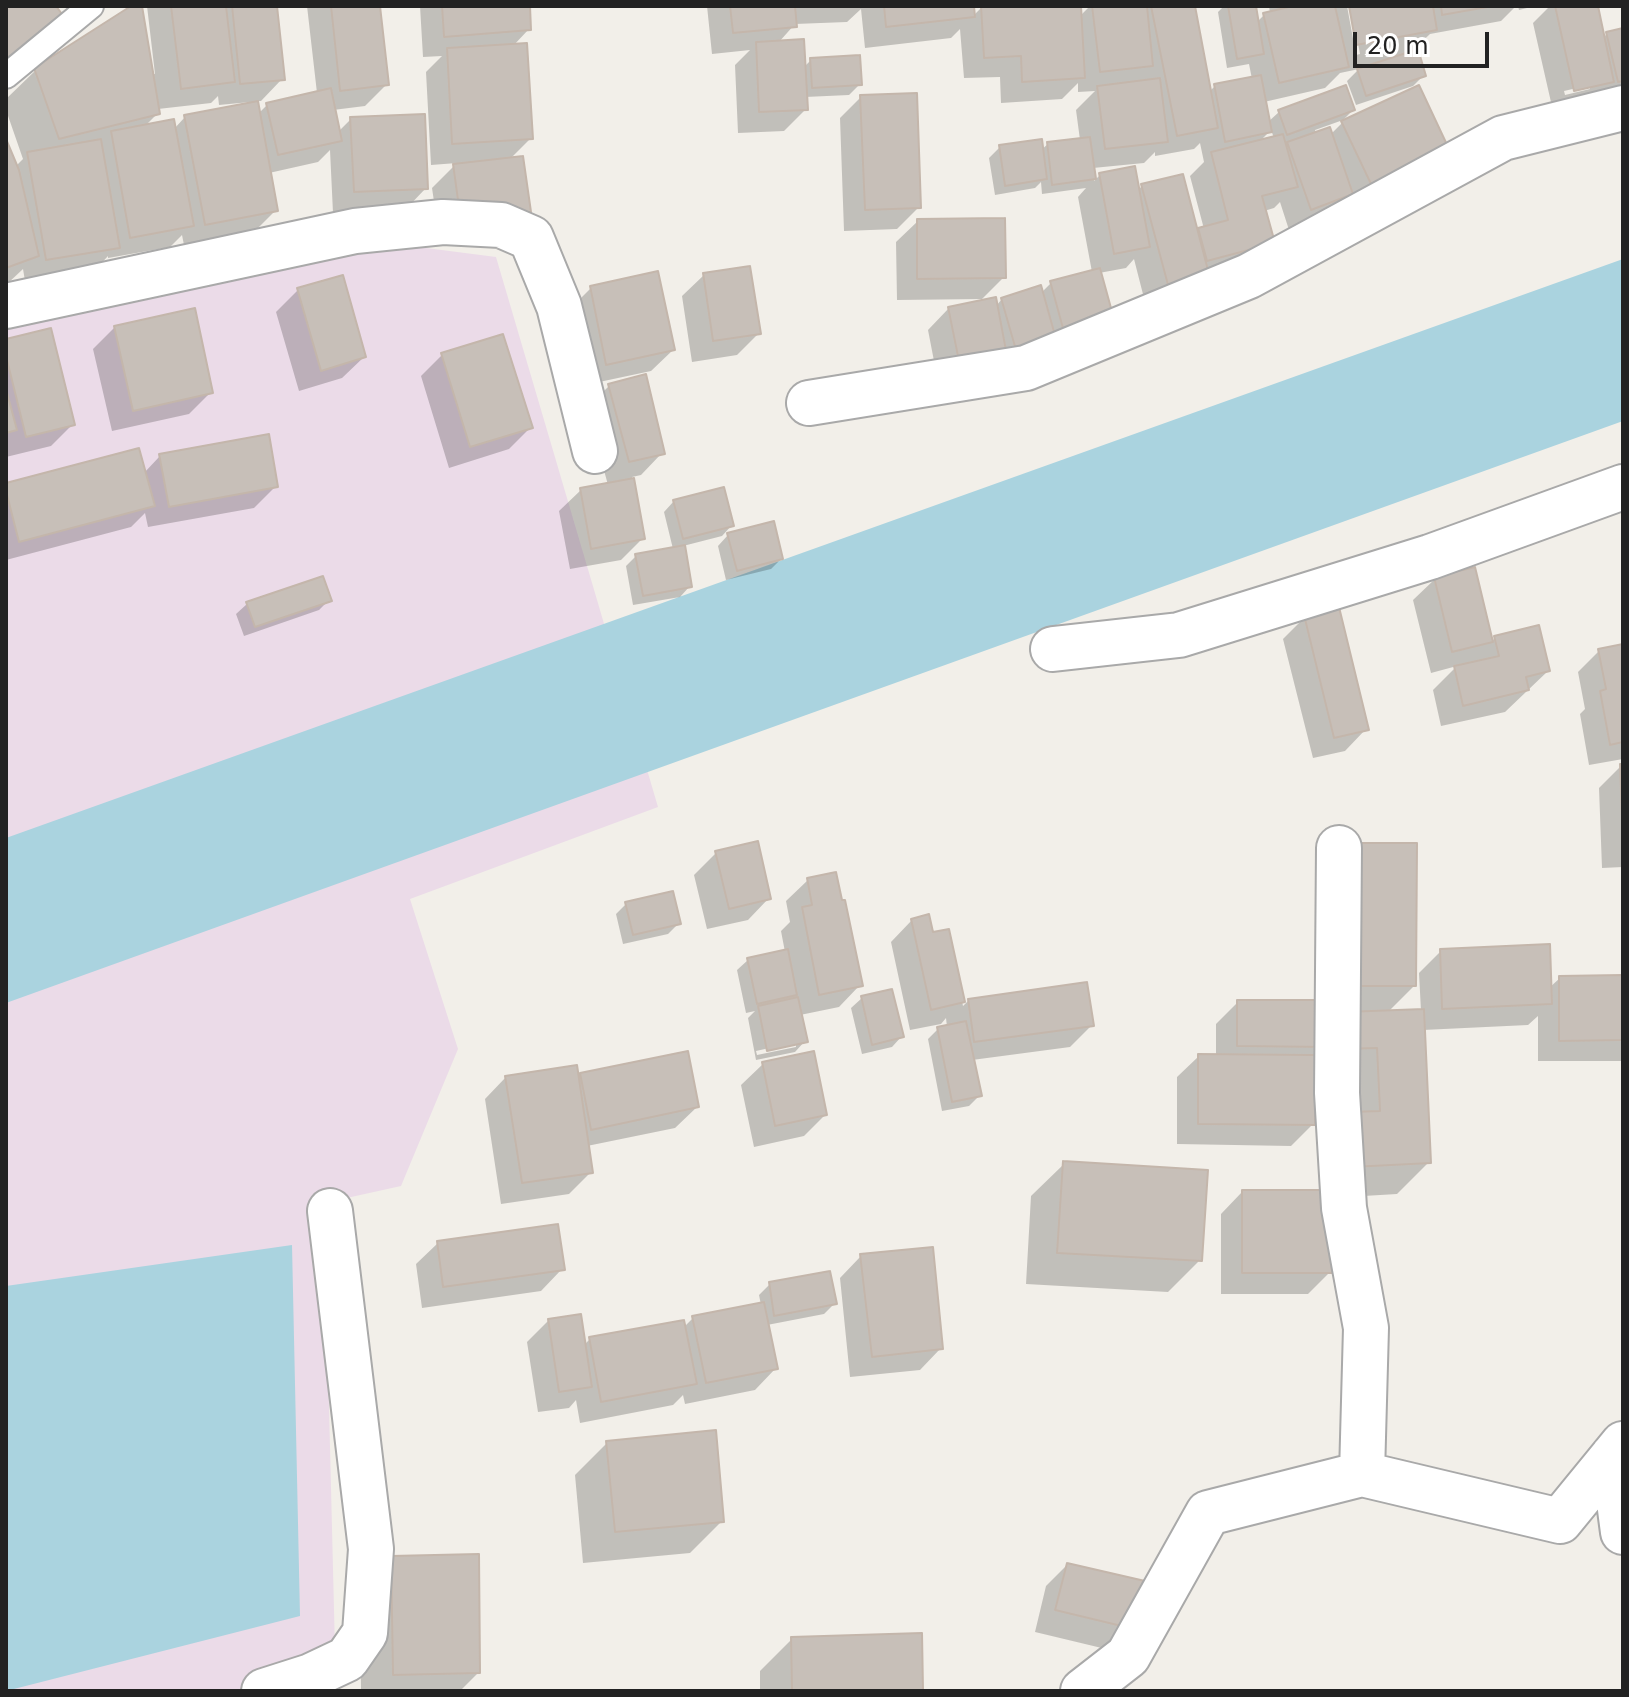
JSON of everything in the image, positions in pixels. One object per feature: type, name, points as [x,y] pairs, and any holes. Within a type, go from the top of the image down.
[{"type":"street","points":[[809,403],[1026,368],[1249,276],[1503,138],[1623,108]]},
{"type":"street","points":[[6,306],[355,231],[443,222],[501,225],[531,238],[537,252],[559,306],[595,451]]},
{"type":"street","points":[[1053,649],[1179,635],[1430,557],[1623,487]]},
{"type":"street","points":[[1339,848],[1337,1093],[1344,1208],[1366,1328],[1362,1474]]},
{"type":"street","points":[[264,1691],[311,1684],[347,1659],[365,1633],[371,1549],[330,1211]]},
{"type":"street","points":[[1083,1691],[1128,1656],[1208,1513],[1362,1474],[1560,1521],[1618,1450]]},
{"type":"street","points":[[1618,1450],[1623,1532]]},
{"type":"lane","points":[[6,76],[91,6]]},
{"type":"shaded area","points":[[333,236],[496,257],[658,807],[410,899],[458,1049],[401,1186],[324,1203],[336,1691],[6,1691],[6,316]]},
{"type":"water","points":[[1623,259],[1623,421],[6,1003],[6,838]]},
{"type":"water","points":[[292,1245],[300,1616],[6,1691],[6,1286]]},
{"type":"building","points":[[6,6],[56,6],[65,18],[6,63]]},
{"type":"building","points":[[131,6],[142,6],[160,114],[59,139],[34,68]]},
{"type":"building","points":[[171,6],[226,6],[235,82],[181,89]]},
{"type":"building","points":[[232,6],[277,6],[285,80],[240,84]]},
{"type":"building","points":[[331,6],[380,6],[389,85],[340,91]]},
{"type":"building","points":[[442,6],[530,6],[531,30],[444,37]]},
{"type":"building","points":[[730,6],[795,6],[797,27],[733,33]]},
{"type":"building","points":[[884,6],[974,6],[975,17],[886,27]]},
{"type":"building","points":[[981,6],[1081,6],[1085,78],[1022,82],[1021,56],[984,58]]},
{"type":"building","points":[[1092,6],[1147,6],[1153,66],[1100,72]]},
{"type":"building","points":[[1151,6],[1195,6],[1218,128],[1177,136]]},
{"type":"building","points":[[1228,6],[1256,6],[1264,54],[1237,59]]},
{"type":"building","points":[[1293,6],[1335,6],[1349,67],[1279,83],[1263,13]]},
{"type":"building","points":[[1349,6],[1433,6],[1437,30],[1356,45]]},
{"type":"building","points":[[1441,6],[1493,6],[1442,15]]},
{"type":"building","points":[[1555,6],[1598,6],[1614,82],[1574,91]]},
{"type":"building","points":[[1623,28],[1623,81],[1618,82],[1606,32]]},
{"type":"building","points":[[804,39],[808,110],[759,112],[756,42]]},
{"type":"building","points":[[527,43],[533,139],[452,144],[447,48]]},
{"type":"building","points":[[1418,49],[1426,76],[1366,96],[1357,69]]},
{"type":"building","points":[[860,55],[862,85],[812,88],[810,58]]},
{"type":"building","points":[[1261,75],[1272,132],[1225,142],[1214,84]]},
{"type":"building","points":[[1160,78],[1168,142],[1105,149],[1097,86]]},
{"type":"building","points":[[1346,85],[1355,110],[1287,135],[1278,110]]},
{"type":"building","points":[[1419,85],[1449,149],[1371,184],[1341,121]]},
{"type":"building","points":[[331,88],[342,141],[278,155],[266,103]]},
{"type":"building","points":[[917,93],[921,208],[865,210],[860,95]]},
{"type":"building","points":[[258,101],[278,211],[205,225],[184,115]]},
{"type":"building","points":[[425,114],[428,189],[354,192],[350,117]]},
{"type":"building","points":[[174,119],[194,226],[130,238],[111,131]]},
{"type":"building","points":[[1330,127],[1353,194],[1311,210],[1287,142]]},
{"type":"building","points":[[1283,134],[1298,187],[1262,196],[1275,243],[1207,261],[1198,228],[1228,220],[1211,152]]},
{"type":"building","points":[[1090,137],[1096,179],[1052,185],[1047,142]]},
{"type":"building","points":[[6,139],[19,170],[39,256],[6,268]]},
{"type":"building","points":[[101,139],[120,248],[46,260],[27,152]]},
{"type":"building","points":[[1042,139],[1047,179],[1005,186],[999,145]]},
{"type":"building","points":[[523,156],[531,212],[461,222],[453,164]]},
{"type":"building","points":[[1135,166],[1150,247],[1114,254],[1099,173]]},
{"type":"building","points":[[1183,174],[1209,274],[1168,285],[1141,184]]},
{"type":"building","points":[[1005,218],[1006,278],[917,279],[917,219]]},
{"type":"building","points":[[750,266],[761,334],[713,341],[703,273]]},
{"type":"building","points":[[1100,268],[1114,319],[1064,332],[1050,281]]},
{"type":"building","points":[[658,271],[675,350],[606,365],[590,286]]},
{"type":"building","points":[[343,275],[366,357],[321,371],[297,288]]},
{"type":"building","points":[[1041,285],[1058,346],[1018,357],[1001,298]]},
{"type":"building","points":[[996,297],[1008,361],[961,371],[948,307]]},
{"type":"building","points":[[195,308],[213,393],[133,411],[114,326]]},
{"type":"building","points":[[51,328],[75,425],[26,437],[6,356],[6,339]]},
{"type":"building","points":[[503,334],[533,428],[470,447],[441,353]]},
{"type":"building","points":[[646,374],[665,454],[629,462],[608,384]]},
{"type":"building","points":[[6,389],[17,430],[6,433]]},
{"type":"building","points":[[269,434],[278,487],[169,507],[159,454]]},
{"type":"building","points":[[139,448],[155,506],[19,542],[6,483]]},
{"type":"building","points":[[634,478],[645,539],[591,549],[580,488]]},
{"type":"building","points":[[724,487],[734,526],[683,539],[673,500]]},
{"type":"building","points":[[774,521],[783,559],[737,571],[727,533]]},
{"type":"building","points":[[685,545],[692,587],[643,596],[635,554]]},
{"type":"building","points":[[1475,567],[1493,642],[1452,652],[1434,577]]},
{"type":"building","points":[[323,576],[332,601],[255,627],[246,602]]},
{"type":"building","points":[[1339,607],[1369,730],[1334,738],[1304,615]]},
{"type":"building","points":[[1539,625],[1550,671],[1526,677],[1529,690],[1463,706],[1454,666],[1499,656],[1494,636]]},
{"type":"building","points":[[1623,644],[1623,742],[1610,745],[1600,691],[1606,689],[1598,649]]},
{"type":"building","points":[[1620,764],[1623,764],[1623,847]]},
{"type":"building","points":[[758,841],[771,899],[729,909],[715,851]]},
{"type":"building","points":[[1347,843],[1417,843],[1416,986],[1347,986]]},
{"type":"building","points":[[836,872],[863,986],[819,995],[802,907],[812,905],[807,878]]},
{"type":"building","points":[[673,891],[681,924],[633,935],[625,902]]},
{"type":"building","points":[[929,914],[933,932],[949,929],[965,1002],[931,1010],[911,919]]},
{"type":"building","points":[[1550,944],[1552,1004],[1442,1009],[1440,949]]},
{"type":"building","points":[[788,949],[797,995],[757,1004],[747,958]]},
{"type":"building","points":[[1623,975],[1623,1040],[1559,1041],[1559,976]]},
{"type":"building","points":[[1087,982],[1094,1026],[974,1042],[968,999]]},
{"type":"building","points":[[892,989],[904,1037],[872,1045],[861,996]]},
{"type":"building","points":[[798,997],[808,1042],[767,1051],[758,1006]]},
{"type":"building","points":[[1237,1000],[1325,1000],[1325,1047],[1237,1046]]},
{"type":"building","points":[[1424,1009],[1431,1163],[1352,1167],[1349,1112],[1380,1111],[1377,1048],[1345,1049],[1344,1012]]},
{"type":"building","points":[[966,1021],[982,1096],[952,1102],[937,1027]]},
{"type":"building","points":[[688,1051],[699,1107],[591,1130],[580,1073]]},
{"type":"building","points":[[814,1051],[827,1115],[775,1126],[762,1062]]},
{"type":"building","points":[[1198,1054],[1315,1055],[1315,1125],[1198,1124]]},
{"type":"building","points":[[577,1065],[593,1173],[522,1183],[505,1076]]},
{"type":"building","points":[[1063,1161],[1208,1170],[1202,1261],[1057,1253]]},
{"type":"building","points":[[1242,1190],[1331,1190],[1332,1273],[1242,1273]]},
{"type":"building","points":[[558,1224],[565,1270],[443,1287],[437,1241]]},
{"type":"building","points":[[933,1247],[943,1349],[872,1357],[860,1254]]},
{"type":"building","points":[[830,1271],[837,1304],[774,1316],[769,1282]]},
{"type":"building","points":[[764,1302],[778,1369],[706,1383],[692,1316]]},
{"type":"building","points":[[581,1314],[592,1387],[559,1392],[548,1319]]},
{"type":"building","points":[[684,1320],[697,1384],[601,1402],[589,1337]]},
{"type":"building","points":[[716,1430],[724,1522],[615,1532],[606,1441]]},
{"type":"building","points":[[479,1554],[480,1673],[393,1675],[391,1556]]},
{"type":"building","points":[[1067,1563],[1145,1581],[1134,1629],[1055,1610]]},
{"type":"building","points":[[922,1633],[923,1691],[792,1691],[791,1637]]}]
